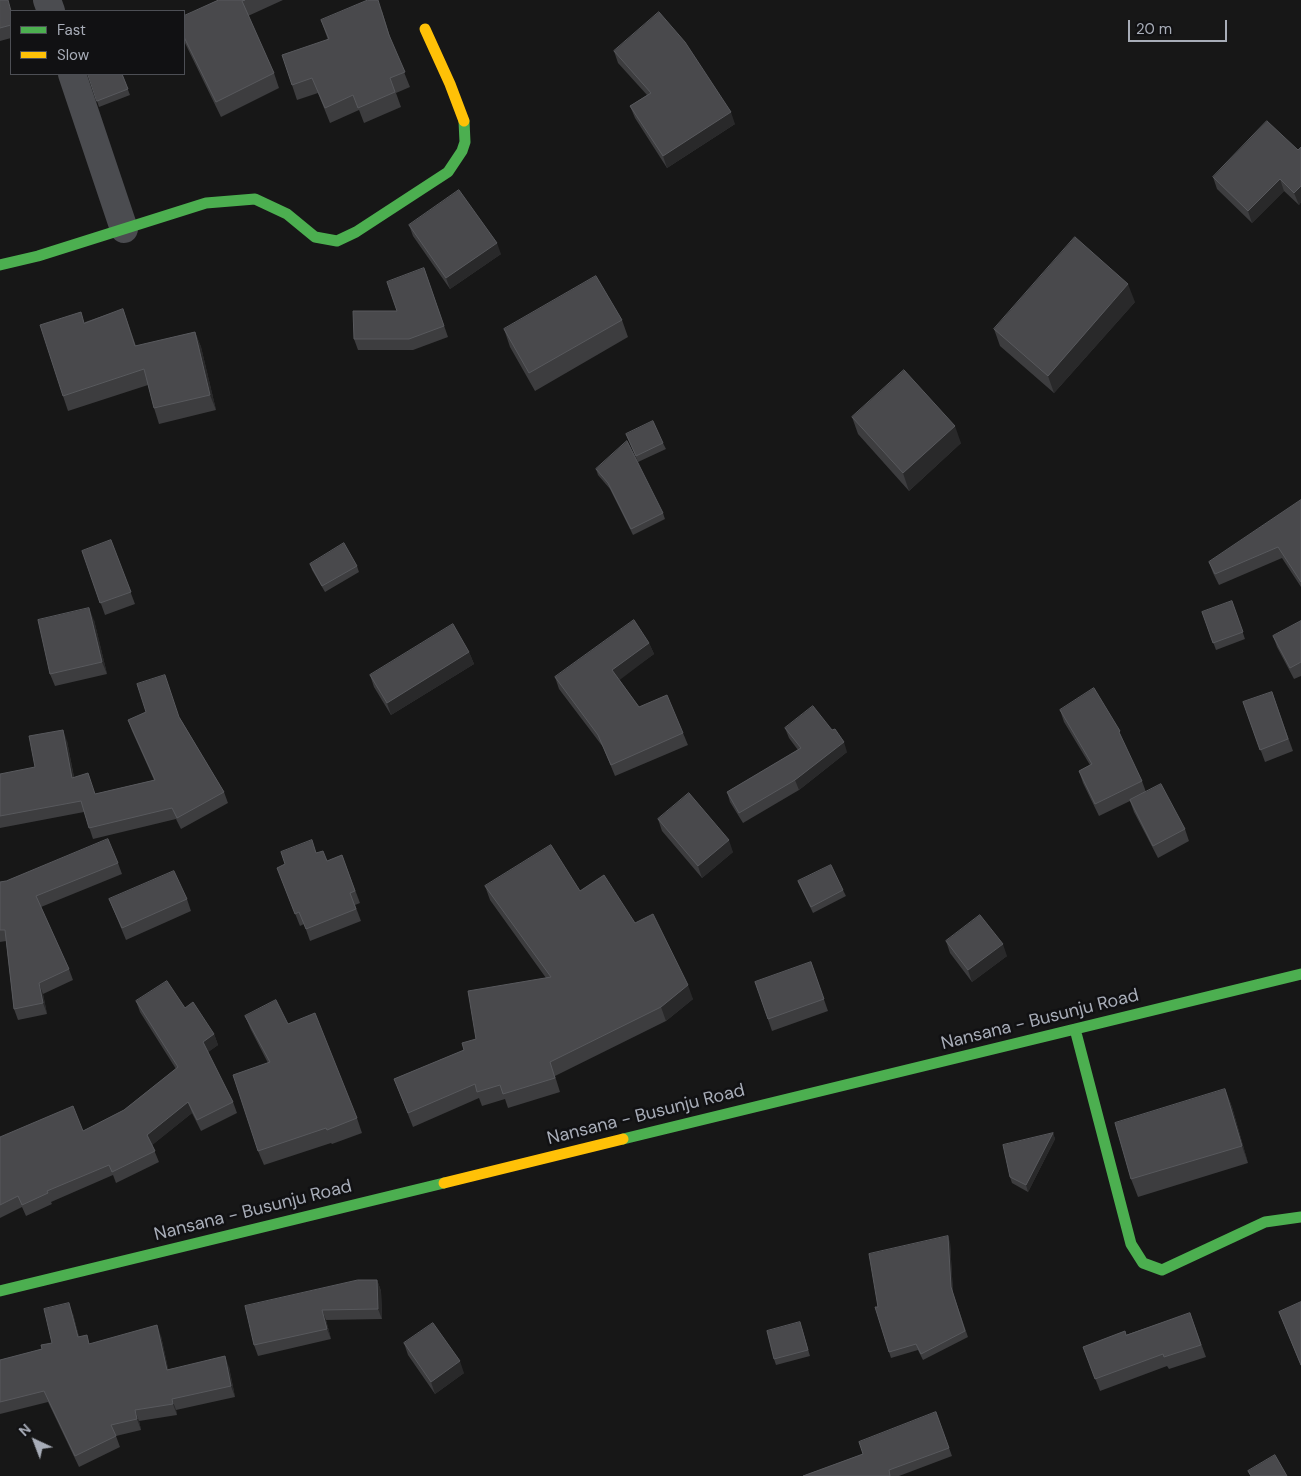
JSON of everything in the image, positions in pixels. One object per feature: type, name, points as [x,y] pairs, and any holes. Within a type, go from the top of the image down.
[{"type":"main road","points":[[0,265],[38,256],[206,203],[255,200],[287,214],[315,237],[337,241],[356,232],[448,172],[467,139],[464,117],[425,29]]},
{"type":"main road","name":"Nansana - Busunju Road","points":[[0,1291],[1301,974]]},
{"type":"main road","points":[[1075,1029],[1131,1244],[1143,1263],[1162,1270],[1265,1222],[1301,1217]]},
{"type":"street","points":[[72,75],[124,229]]},
{"type":"building","points":[[0,0],[8,0],[11,10],[10,25],[0,28]]},
{"type":"building","points":[[219,0],[245,0],[242,1],[274,73],[216,102],[185,39],[185,16]]},
{"type":"building","points":[[368,0],[378,0],[389,35],[405,72],[390,78],[395,92],[358,108],[353,95],[325,108],[312,78],[292,85],[282,55],[329,39],[321,20]]},
{"type":"building","points":[[659,12],[685,42],[731,112],[663,156],[630,106],[651,93],[614,51]]},
{"type":"building","points":[[88,75],[122,75],[128,89],[97,101]]},
{"type":"building","points":[[1267,121],[1298,150],[1301,147],[1301,186],[1294,193],[1280,179],[1248,211],[1213,177]]},
{"type":"building","points":[[459,190],[497,243],[446,278],[409,225]]},
{"type":"building","points":[[1075,237],[1128,284],[1048,376],[994,329]]},
{"type":"building","points":[[424,268],[444,326],[409,339],[354,339],[353,311],[397,311],[387,282]]},
{"type":"building","points":[[596,276],[622,320],[529,373],[504,329]]},
{"type":"building","points":[[123,309],[135,346],[195,332],[210,395],[154,408],[144,369],[63,396],[40,325],[81,312],[84,323]]},
{"type":"building","points":[[904,370],[955,426],[903,473],[852,417]]},
{"type":"building","points":[[653,421],[663,443],[636,456],[626,434]]},
{"type":"building","points":[[627,441],[663,513],[631,529],[608,483],[596,469]]},
{"type":"building","points":[[1301,500],[1301,582],[1278,547],[1215,574],[1209,562]]},
{"type":"building","points":[[111,540],[131,592],[100,603],[82,551]]},
{"type":"building","points":[[344,543],[357,566],[322,586],[310,564]]},
{"type":"building","points":[[1232,601],[1243,632],[1213,643],[1202,612]]},
{"type":"building","points":[[89,608],[102,662],[50,674],[38,620]]},
{"type":"building","points":[[634,620],[649,643],[612,670],[639,707],[667,695],[683,733],[611,765],[598,735],[555,677]]},
{"type":"building","points":[[1301,621],[1301,662],[1290,668],[1273,636]]},
{"type":"building","points":[[453,624],[469,652],[387,703],[370,675]]},
{"type":"building","points":[[165,675],[179,717],[224,792],[177,818],[172,808],[89,828],[81,801],[0,816],[0,774],[35,767],[29,736],[63,730],[72,778],[88,773],[95,794],[155,780],[128,720],[146,712],[137,684]]},
{"type":"building","points":[[1094,688],[1120,731],[1142,781],[1095,804],[1079,771],[1092,764],[1060,710]]},
{"type":"building","points":[[1272,692],[1288,739],[1260,750],[1243,702]]},
{"type":"building","points":[[813,706],[832,730],[835,729],[844,742],[795,780],[739,813],[727,792],[801,748],[785,728]]},
{"type":"building","points":[[1161,784],[1185,829],[1153,846],[1130,800]]},
{"type":"building","points":[[689,793],[729,840],[698,866],[658,819]]},
{"type":"building","points":[[108,839],[118,863],[36,896],[69,969],[39,983],[43,1003],[14,1009],[5,930],[0,930],[0,882]]},
{"type":"building","points":[[312,840],[316,853],[323,851],[327,861],[342,855],[355,891],[350,893],[356,909],[306,929],[299,912],[295,914],[277,868],[285,864],[281,852]]},
{"type":"building","points":[[551,845],[580,891],[604,875],[635,923],[653,914],[688,985],[661,1007],[550,1062],[555,1078],[503,1094],[500,1085],[477,1092],[475,1084],[408,1113],[394,1079],[464,1050],[462,1043],[476,1039],[468,991],[551,977],[485,886]]},
{"type":"building","points":[[831,865],[843,890],[811,907],[798,881]]},
{"type":"building","points":[[174,871],[187,899],[122,928],[109,899]]},
{"type":"building","points":[[980,915],[1003,944],[968,970],[946,941]]},
{"type":"building","points":[[811,962],[824,999],[768,1019],[755,982]]},
{"type":"building","points":[[167,981],[185,1008],[193,1002],[214,1034],[203,1042],[233,1102],[197,1120],[188,1102],[147,1135],[155,1151],[112,1172],[109,1165],[47,1191],[48,1193],[22,1205],[18,1196],[0,1205],[0,1137],[73,1106],[83,1131],[124,1110],[178,1067],[136,1001]]},
{"type":"building","points":[[276,1000],[288,1024],[315,1013],[357,1118],[327,1130],[326,1128],[258,1151],[233,1075],[270,1062],[245,1016]]},
{"type":"building","points":[[1225,1089],[1242,1146],[1131,1179],[1115,1123]]},
{"type":"building","points":[[1053,1133],[1026,1185],[1010,1177],[1003,1145]]},
{"type":"building","points":[[948,1236],[951,1287],[965,1331],[921,1354],[916,1344],[889,1352],[875,1307],[878,1307],[869,1254]]},
{"type":"building","points":[[358,1280],[377,1280],[378,1309],[322,1310],[327,1329],[254,1345],[245,1306]]},
{"type":"building","points":[[1301,1302],[1301,1365],[1279,1312]]},
{"type":"building","points":[[69,1303],[78,1337],[87,1335],[89,1344],[157,1325],[167,1370],[225,1356],[231,1386],[172,1399],[173,1404],[135,1410],[137,1419],[111,1425],[116,1436],[75,1456],[44,1391],[0,1402],[0,1360],[42,1349],[41,1345],[52,1343],[44,1309]]},
{"type":"building","points":[[1190,1313],[1201,1345],[1164,1357],[1163,1354],[1095,1379],[1083,1347],[1125,1331],[1126,1335]]},
{"type":"building","points":[[800,1322],[808,1350],[774,1359],[767,1331]]},
{"type":"building","points":[[433,1323],[460,1361],[431,1382],[404,1343]]},
{"type":"building","points":[[936,1412],[949,1448],[889,1470],[890,1476],[803,1476],[863,1454],[859,1442]]},
{"type":"building","points":[[1275,1455],[1287,1476],[1251,1476],[1248,1471]]},
{"type":"traffic: fast","points":[[0,265],[38,256],[206,203],[255,199],[287,214],[315,237],[337,241],[356,232],[448,172],[462,151],[465,142],[464,121]]},
{"type":"traffic: fast","points":[[623,1139],[1301,974]]},
{"type":"traffic: fast","points":[[1075,1029],[1131,1244],[1143,1263],[1162,1270],[1265,1222],[1301,1217]]},
{"type":"traffic: fast","points":[[0,1291],[444,1183]]},
{"type":"traffic: slow","points":[[425,29],[450,84],[464,121]]},
{"type":"traffic: slow","points":[[444,1183],[623,1139]]}]
